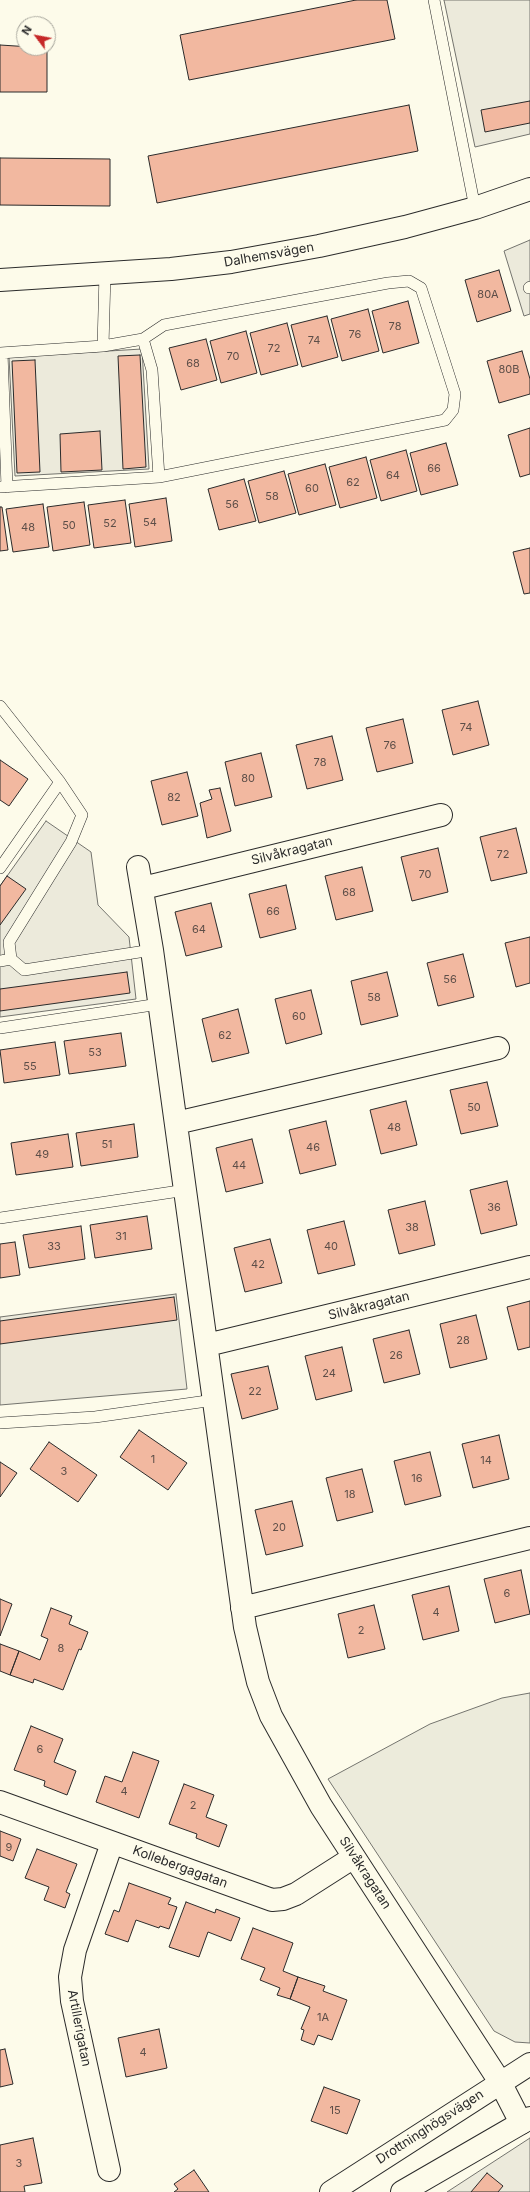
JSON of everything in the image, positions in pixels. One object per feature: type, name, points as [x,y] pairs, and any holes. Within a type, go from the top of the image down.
[{"type":"street","name":"Dalhemsvägen","points":[[0,280],[171,269],[239,260],[398,229],[475,208],[530,189]]},
{"type":"street","name":"Silvåkragatan","points":[[143,888],[441,815]]},
{"type":"street","name":"Silvåkragatan","points":[[138,867],[143,888],[152,950],[242,1608],[250,1655],[271,1716],[321,1806],[526,2121]]},
{"type":"street","points":[[176,1124],[498,1048]]},
{"type":"street","name":"Silvåkragatan","points":[[207,1346],[530,1267]]},
{"type":"street","points":[[242,1608],[530,1538]]},
{"type":"street","name":"Kollebergagatan","points":[[0,1802],[272,1900],[283,1899],[296,1894],[354,1857]]},
{"type":"street","name":"Artillerigatan","points":[[109,2170],[72,2001],[70,1977],[75,1950],[112,1843]]},
{"type":"street","name":"Drottninghögsvägen","points":[[332,2192],[530,2064]]},
{"type":"street","points":[[402,2192],[526,2121]]},
{"type":"lane","points":[[434,0],[475,208]]},
{"type":"lane","points":[[104,346],[105,274]]},
{"type":"lane","points":[[409,281],[421,288],[455,394],[453,410],[445,420],[159,477],[4,487],[1,353],[104,346],[143,339],[164,325],[388,283],[409,281]]},
{"type":"lane","points":[[143,339],[152,370],[159,477]]},
{"type":"lane","points":[[0,706],[60,782],[82,815],[71,842],[9,942],[5,960],[24,970],[152,950]]},
{"type":"lane","points":[[0,868],[60,782]]},
{"type":"lane","points":[[0,1028],[159,1004]]},
{"type":"lane","points":[[0,1218],[186,1190]]},
{"type":"lane","points":[[0,1423],[95,1417],[214,1400]]},
{"type":"shaded area","points":[[444,0],[530,0],[530,134],[475,147]]},
{"type":"shaded area","points":[[530,240],[530,314],[524,316],[504,251]]},
{"type":"shaded area","points":[[142,349],[149,469],[15,476],[9,357]]},
{"type":"shaded area","points":[[46,821],[91,852],[98,905],[129,937],[136,999],[0,1017],[0,886]]},
{"type":"shaded area","points":[[176,1294],[187,1389],[0,1405],[0,1317]]},
{"type":"shaded area","points":[[530,1693],[530,2043],[515,2042],[494,2031],[328,1779],[430,1724],[502,1698]]},
{"type":"shaded area","points":[[530,2138],[530,2192],[447,2192]]},
{"type":"building","points":[[356,0],[387,0],[395,39],[189,80],[180,35]]},
{"type":"building","points":[[0,45],[16,46],[16,56],[47,56],[47,92],[0,92]]},
{"type":"building","points":[[530,101],[530,123],[485,132],[481,110]]},
{"type":"building","points":[[409,105],[418,151],[157,203],[148,156]]},
{"type":"building","points":[[0,158],[110,159],[110,206],[0,205]]},
{"type":"building","points":[[499,270],[511,311],[477,322],[465,280]]},
{"type":"building","points":[[408,301],[419,343],[383,353],[372,311]]},
{"type":"building","points":[[368,309],[379,351],[342,361],[331,319]]},
{"type":"building","points":[[327,316],[338,357],[302,367],[291,325]]},
{"type":"building","points":[[287,323],[298,365],[261,375],[250,333]]},
{"type":"building","points":[[246,331],[257,373],[221,383],[210,341]]},
{"type":"building","points":[[206,339],[217,380],[181,390],[169,348]]},
{"type":"building","points":[[522,351],[530,379],[530,394],[499,403],[487,361]]},
{"type":"building","points":[[140,355],[146,467],[123,469],[118,356]]},
{"type":"building","points":[[35,360],[40,472],[17,473],[12,361]]},
{"type":"building","points":[[530,428],[530,474],[520,477],[508,435]]},
{"type":"building","points":[[100,431],[102,470],[61,472],[60,434]]},
{"type":"building","points":[[446,443],[458,485],[421,495],[410,453]]},
{"type":"building","points":[[406,450],[417,491],[381,501],[370,460]]},
{"type":"building","points":[[366,457],[377,498],[340,508],[329,467]]},
{"type":"building","points":[[325,464],[336,505],[299,515],[288,474]]},
{"type":"building","points":[[284,471],[296,513],[259,523],[248,481]]},
{"type":"building","points":[[244,479],[256,521],[219,530],[208,489]]},
{"type":"building","points":[[166,498],[172,541],[135,547],[129,504]]},
{"type":"building","points":[[125,500],[131,543],[94,548],[88,505]]},
{"type":"building","points":[[84,502],[90,545],[53,551],[47,507]]},
{"type":"building","points":[[43,504],[49,547],[13,552],[6,509]]},
{"type":"building","points":[[0,507],[2,507],[8,550],[0,551]]},
{"type":"building","points":[[530,548],[530,593],[524,594],[513,552]]},
{"type":"building","points":[[478,701],[489,745],[453,755],[442,710]]},
{"type":"building","points":[[403,719],[413,763],[377,772],[366,728]]},
{"type":"building","points":[[332,736],[343,780],[307,789],[296,745]]},
{"type":"building","points":[[261,753],[272,797],[235,806],[225,762]]},
{"type":"building","points":[[0,760],[28,779],[9,806],[0,800]]},
{"type":"building","points":[[187,772],[198,816],[162,825],[151,781]]},
{"type":"building","points":[[220,788],[231,831],[207,838],[200,803],[212,799],[209,790]]},
{"type":"building","points":[[516,828],[527,873],[491,881],[480,837]]},
{"type":"building","points":[[438,848],[448,892],[412,901],[401,857]]},
{"type":"building","points":[[362,867],[373,911],[336,920],[325,876]]},
{"type":"building","points":[[7,876],[26,889],[0,925],[0,886]]},
{"type":"building","points":[[286,885],[296,929],[260,938],[249,894]]},
{"type":"building","points":[[211,903],[222,947],[186,956],[175,912]]},
{"type":"building","points":[[530,937],[530,983],[516,987],[505,943]]},
{"type":"building","points":[[463,954],[474,997],[438,1006],[427,963]]},
{"type":"building","points":[[127,972],[130,993],[0,1011],[0,989]]},
{"type":"building","points":[[387,972],[398,1016],[361,1025],[351,981]]},
{"type":"building","points":[[311,990],[322,1034],[286,1044],[275,999]]},
{"type":"building","points":[[238,1009],[249,1053],[212,1062],[202,1019]]},
{"type":"building","points":[[121,1033],[126,1066],[69,1074],[64,1041]]},
{"type":"building","points":[[55,1042],[60,1075],[4,1083],[0,1050]]},
{"type":"building","points":[[487,1082],[498,1126],[461,1134],[450,1090]]},
{"type":"building","points":[[406,1101],[417,1145],[381,1154],[370,1110]]},
{"type":"building","points":[[326,1121],[336,1165],[300,1174],[289,1130]]},
{"type":"building","points":[[134,1124],[138,1157],[81,1166],[76,1133]]},
{"type":"building","points":[[68,1134],[73,1167],[16,1175],[11,1143]]},
{"type":"building","points":[[252,1139],[263,1183],[226,1192],[216,1148]]},
{"type":"building","points":[[507,1181],[517,1225],[481,1234],[470,1190]]},
{"type":"building","points":[[425,1201],[435,1245],[399,1254],[388,1210]]},
{"type":"building","points":[[147,1216],[152,1249],[95,1258],[90,1225]]},
{"type":"building","points":[[344,1221],[355,1265],[318,1274],[307,1230]]},
{"type":"building","points":[[81,1226],[85,1259],[29,1268],[23,1235]]},
{"type":"building","points":[[270,1239],[282,1283],[245,1292],[234,1248]]},
{"type":"building","points":[[15,1242],[20,1275],[0,1278],[0,1244]]},
{"type":"building","points":[[174,1297],[177,1320],[0,1344],[0,1321]]},
{"type":"building","points":[[530,1301],[530,1347],[518,1350],[507,1307]]},
{"type":"building","points":[[476,1315],[487,1359],[450,1368],[440,1324]]},
{"type":"building","points":[[409,1330],[420,1374],[384,1383],[373,1339]]},
{"type":"building","points":[[342,1347],[352,1391],[316,1400],[305,1356]]},
{"type":"building","points":[[268,1366],[278,1409],[242,1419],[231,1374]]},
{"type":"building","points":[[139,1430],[187,1463],[168,1490],[120,1457]]},
{"type":"building","points":[[499,1435],[509,1479],[473,1488],[462,1444]]},
{"type":"building","points":[[49,1442],[97,1475],[78,1502],[30,1469]]},
{"type":"building","points":[[430,1452],[441,1496],[405,1505],[394,1461]]},
{"type":"building","points":[[0,1462],[17,1473],[0,1497]]},
{"type":"building","points":[[362,1469],[373,1512],[337,1521],[326,1478]]},
{"type":"building","points":[[292,1501],[303,1546],[266,1555],[255,1510]]},
{"type":"building","points":[[521,1570],[530,1614],[495,1623],[484,1579]]},
{"type":"building","points":[[449,1586],[459,1631],[423,1640],[412,1595]]},
{"type":"building","points":[[0,1599],[12,1604],[0,1636]]},
{"type":"building","points":[[374,1605],[385,1649],[348,1658],[338,1614]]},
{"type":"building","points":[[51,1608],[72,1616],[69,1624],[88,1632],[81,1650],[79,1649],[63,1690],[34,1679],[33,1683],[10,1675],[19,1651],[40,1660],[48,1639],[41,1636]]},
{"type":"building","points":[[0,1644],[19,1651],[10,1675],[0,1671]]},
{"type":"building","points":[[31,1726],[63,1739],[54,1762],[76,1771],[67,1795],[44,1786],[45,1781],[14,1770]]},
{"type":"building","points":[[133,1752],[159,1761],[139,1818],[96,1802],[105,1776],[122,1782]]},
{"type":"building","points":[[184,1784],[214,1795],[206,1817],[227,1825],[219,1847],[196,1838],[197,1834],[169,1824]]},
{"type":"building","points":[[0,1831],[21,1839],[13,1861],[0,1856]]},
{"type":"building","points":[[37,1849],[77,1864],[66,1892],[70,1894],[65,1908],[44,1900],[49,1887],[25,1878]]},
{"type":"building","points":[[129,1883],[171,1898],[168,1904],[177,1907],[169,1929],[160,1926],[159,1928],[136,1920],[128,1942],[105,1934],[114,1910],[119,1912]]},
{"type":"building","points":[[186,1902],[215,1913],[216,1909],[240,1918],[231,1941],[208,1932],[199,1957],[169,1947]]},
{"type":"building","points":[[253,1928],[293,1943],[283,1971],[298,1977],[290,1999],[277,1995],[280,1988],[260,1980],[265,1968],[241,1959]]},
{"type":"building","points":[[298,1977],[325,1986],[323,1991],[347,2000],[332,2040],[318,2035],[314,2045],[301,2040],[304,2030],[301,2029],[310,2007],[290,1999]]},
{"type":"building","points":[[159,2029],[167,2068],[126,2077],[118,2038]]},
{"type":"building","points":[[5,2049],[13,2084],[0,2087],[0,2050]]},
{"type":"building","points":[[324,2087],[360,2100],[347,2134],[311,2121]]},
{"type":"building","points":[[33,2138],[42,2183],[24,2186],[25,2192],[0,2192],[0,2145]]},
{"type":"building","points":[[194,2170],[209,2192],[174,2192],[178,2189],[174,2184]]},
{"type":"building","points":[[487,2173],[503,2186],[498,2192],[471,2192]]}]
